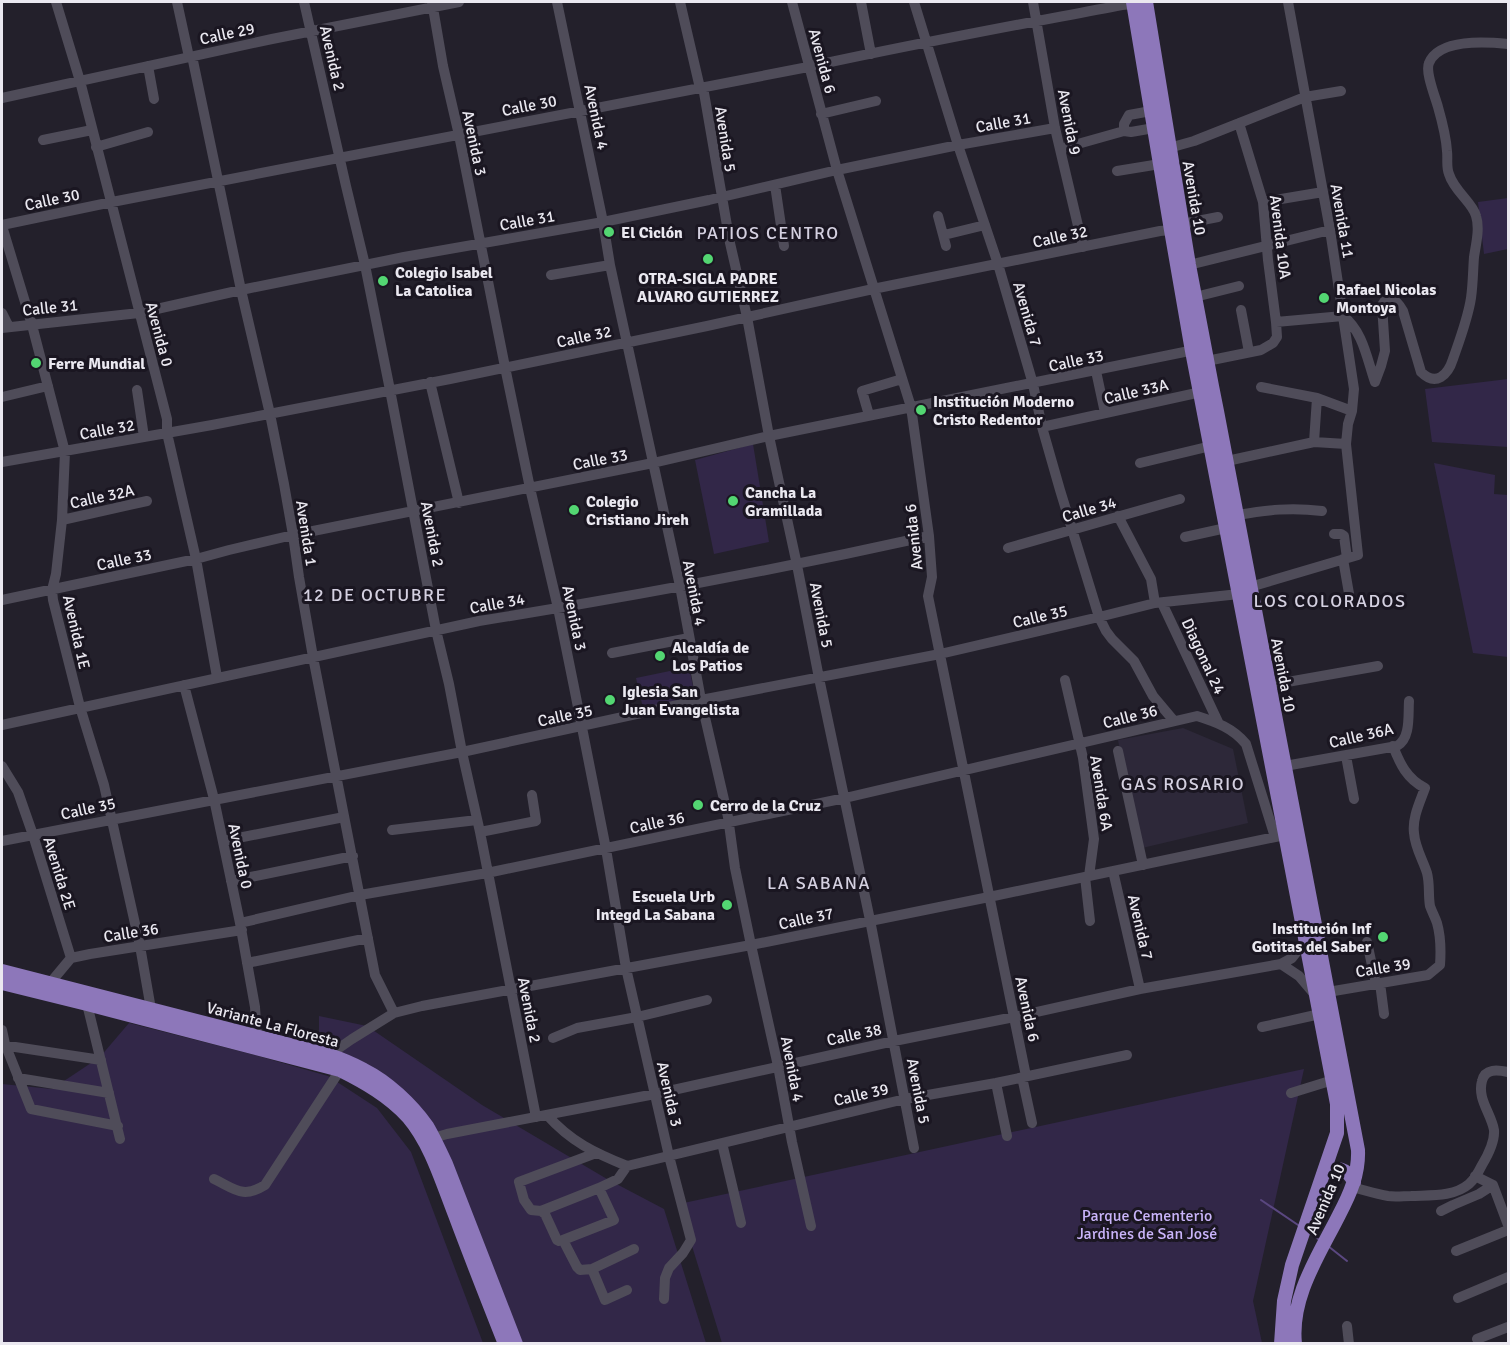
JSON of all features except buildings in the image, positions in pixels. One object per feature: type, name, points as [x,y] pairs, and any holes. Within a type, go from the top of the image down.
[{"type":"main road","name":"Avenida 10","points":[[1138,2],[1160,164],[1189,265],[1195,297],[1201,392],[1210,446],[1226,528],[1270,685],[1285,766],[1286,835],[1358,1150],[1359,1160],[1353,1185],[1299,1299],[1296,1312],[1295,1344]]},
{"type":"main road","name":"Avenida 10","points":[[1138,2],[1169,148],[1177,227],[1200,356],[1227,461],[1237,515],[1245,590],[1268,748],[1306,940],[1322,994],[1320,1014],[1337,1104],[1337,1132],[1296,1253],[1284,1301],[1281,1344]]},
{"type":"main road","name":"Variante La Floresta","points":[[2,971],[87,1004],[340,1070],[394,1103],[407,1115],[442,1166],[516,1344]]},
{"type":"main road","name":"Variante La Floresta","points":[[2,983],[151,1009],[329,1055],[366,1070],[413,1109],[433,1138],[505,1344]]},
{"type":"main road","points":[[1324,1174],[1335,1168],[1341,1169],[1347,1172],[1353,1185]]},
{"type":"street","name":"Avenida 0","points":[[56,2],[80,81],[167,419],[167,433],[196,559],[217,677]]},
{"type":"street","name":"Avenida 1","points":[[177,2],[270,414],[293,536],[312,657],[375,975],[394,1013]]},
{"type":"street","name":"Avenida 2","points":[[304,2],[365,265],[436,630],[539,1114]]},
{"type":"street","name":"Calle 29","points":[[2,98],[433,4],[459,2]]},
{"type":"street","name":"Avenida 4","points":[[557,2],[811,1226]]},
{"type":"street","name":"Avenida 5","points":[[680,2],[701,87],[730,243],[870,920],[914,1148]]},
{"type":"street","name":"Avenida 6","points":[[792,2],[837,170],[911,407],[929,537],[932,577],[928,596],[1014,1017],[1032,1123]]},
{"type":"street","points":[[861,2],[871,54]]},
{"type":"street","name":"Avenida 7","points":[[914,2],[998,264],[1033,384],[1042,427],[1099,618],[1112,639],[1134,661],[1153,696],[1174,721]]},
{"type":"street","name":"Avenida 9","points":[[1033,2],[1055,128],[1083,247]]},
{"type":"street","name":"Calle 30","points":[[2,226],[112,202],[1138,2]]},
{"type":"street","name":"Avenida 11","points":[[1288,2],[1314,136],[1354,389],[1346,444],[1349,557]]},
{"type":"street","name":"Avenida 3","points":[[433,4],[443,66],[530,489],[558,608],[606,849],[626,968],[669,1156],[691,1240],[669,1268],[665,1278],[664,1299]]},
{"type":"street","points":[[1276,322],[1343,316],[1352,323],[1360,335],[1375,382],[1385,351],[1382,305],[1388,297],[1395,299],[1403,311],[1421,372],[1431,378],[1440,378],[1448,372],[1468,314],[1477,240],[1476,215],[1458,192],[1449,174],[1442,120],[1428,66],[1431,58],[1438,51],[1453,45],[1495,43],[1509,45]]},
{"type":"street","points":[[148,66],[154,99]]},
{"type":"street","points":[[1169,148],[1194,141],[1305,97],[1341,91]]},
{"type":"street","points":[[821,114],[876,101]]},
{"type":"street","points":[[1124,131],[1124,124],[1130,115],[1151,111]]},
{"type":"street","name":"Avenida 10A","points":[[1239,123],[1263,202],[1276,322],[1277,337],[1273,343]]},
{"type":"street","name":"Calle 31","points":[[5,328],[139,313],[404,256],[603,222],[837,170],[1055,128]]},
{"type":"street","points":[[1060,149],[1124,131],[1154,128]]},
{"type":"street","points":[[43,140],[92,130]]},
{"type":"street","points":[[96,147],[148,132]]},
{"type":"street","points":[[1118,171],[1160,164]]},
{"type":"street","points":[[775,185],[784,246]]},
{"type":"street","points":[[1263,202],[1323,192]]},
{"type":"street","points":[[938,216],[945,240],[985,225]]},
{"type":"street","name":"Calle 32","points":[[2,462],[270,414],[505,367],[1218,217]]},
{"type":"street","name":"Avenida 1E","points":[[2,226],[32,325],[65,452],[63,520],[52,590],[53,600],[80,707],[104,785],[140,946],[151,1009]]},
{"type":"street","points":[[1189,265],[1330,230]]},
{"type":"street","points":[[551,275],[610,264]]},
{"type":"street","points":[[1195,297],[1239,286]]},
{"type":"street","points":[[1241,310],[1249,352]]},
{"type":"street","points":[[2,313],[5,328]]},
{"type":"street","name":"Calle 33","points":[[2,600],[293,536],[653,464],[769,436],[911,407],[1096,371],[1200,356],[1262,350],[1273,343]]},
{"type":"street","points":[[1096,371],[1105,413]]},
{"type":"street","points":[[869,416],[862,391],[902,379]]},
{"type":"street","points":[[430,382],[459,503]]},
{"type":"street","points":[[2,397],[48,386]]},
{"type":"street","points":[[1261,387],[1317,398],[1352,411]]},
{"type":"street","points":[[137,390],[144,437]]},
{"type":"street","name":"Calle 33A","points":[[1042,427],[1201,392]]},
{"type":"street","points":[[1314,441],[1317,398]]},
{"type":"street","points":[[1227,461],[1314,441],[1346,444]]},
{"type":"street","points":[[1140,463],[1210,446]]},
{"type":"street","name":"Calle 34","points":[[1008,548],[1180,499]]},
{"type":"street","name":"Calle 32A","points":[[63,520],[147,501]]},
{"type":"street","points":[[1237,515],[1274,509],[1299,508],[1322,511]]},
{"type":"street","name":"Diagonal 24","points":[[1118,516],[1218,722]]},
{"type":"street","points":[[1185,537],[1226,528]]},
{"type":"street","points":[[1334,534],[1344,536],[1349,557],[1351,605]]},
{"type":"street","name":"Calle 34","points":[[2,725],[479,621],[797,565],[929,537]]},
{"type":"street","name":"Calle 35","points":[[2,841],[462,752],[701,700],[940,654],[1159,603],[1245,590],[1349,557]]},
{"type":"street","points":[[612,653],[689,638]]},
{"type":"street","points":[[1270,685],[1378,666]]},
{"type":"street","name":"Avenida 6A","points":[[1065,680],[1083,758],[1094,839],[1087,876],[1090,921]]},
{"type":"street","name":"Avenida 0","points":[[184,685],[214,799],[241,927],[255,1007],[257,1036]]},
{"type":"street","name":"Calle 36A","points":[[1285,766],[1346,756],[1402,743],[1406,736],[1409,701]]},
{"type":"street","name":"Calle 36","points":[[71,958],[241,927],[360,896],[606,849],[845,798],[1197,716],[1218,722]]},
{"type":"street","points":[[1218,722],[1246,744],[1286,835]]},
{"type":"street","name":"Calle 39","points":[[1322,994],[1428,975],[1440,965],[1439,933],[1431,908],[1430,888],[1413,831],[1414,820],[1425,788],[1410,779],[1397,758],[1394,746]]},
{"type":"street","points":[[1118,751],[1143,865]]},
{"type":"street","points":[[1346,756],[1354,799]]},
{"type":"street","name":"Avenida 2E","points":[[2,766],[18,792],[71,958]]},
{"type":"street","points":[[480,832],[536,821],[532,795]]},
{"type":"street","points":[[223,841],[344,817]]},
{"type":"street","points":[[392,830],[477,820]]},
{"type":"street","name":"Calle 37","points":[[329,1055],[394,1013],[422,1006],[751,945],[1286,835]]},
{"type":"street","points":[[231,880],[353,856]]},
{"type":"street","name":"Avenida 7","points":[[1113,871],[1140,989]]},
{"type":"street","points":[[248,963],[368,938]]},
{"type":"street","points":[[1306,940],[1292,958],[1281,964],[1322,994]]},
{"type":"street","points":[[1367,942],[1384,1014]]},
{"type":"street","points":[[46,989],[71,958]]},
{"type":"street","name":"Calle 38","points":[[433,1138],[539,1114],[655,1094],[1140,989],[1281,964]]},
{"type":"street","points":[[553,1038],[576,1028],[637,1017],[706,1000]]},
{"type":"street","points":[[87,1004],[120,1139]]},
{"type":"street","points":[[1262,1027],[1320,1014]]},
{"type":"street","points":[[2,1030],[3,1045],[29,1107],[33,1110],[118,1126]]},
{"type":"street","points":[[3,1045],[101,1060]]},
{"type":"street","name":"Calle 39","points":[[627,1166],[905,1099],[996,1083],[1127,1054]]},
{"type":"street","points":[[214,1179],[244,1193],[254,1192],[265,1185],[340,1070]]},
{"type":"street","points":[[1353,1185],[1390,1197],[1441,1195],[1458,1191],[1469,1184],[1487,1157],[1494,1131],[1481,1096],[1481,1083],[1489,1072],[1495,1070],[1509,1072]]},
{"type":"street","points":[[18,1078],[109,1093]]},
{"type":"street","points":[[1291,1093],[1333,1080]]},
{"type":"street","points":[[996,1083],[1007,1136]]},
{"type":"street","points":[[539,1114],[596,1153],[627,1166],[618,1179],[599,1188],[541,1211],[531,1210],[524,1200],[519,1182],[596,1153]]},
{"type":"street","points":[[722,1143],[741,1223]]},
{"type":"street","points":[[1475,1176],[1493,1185],[1509,1225]]},
{"type":"street","points":[[1441,1211],[1493,1185]]},
{"type":"street","points":[[541,1211],[545,1214],[559,1241],[614,1220],[599,1188]]},
{"type":"street","points":[[1456,1251],[1509,1230]]},
{"type":"street","points":[[563,1240],[580,1270],[592,1269],[634,1249]]},
{"type":"street","points":[[592,1269],[605,1300],[627,1290]]},
{"type":"street","points":[[1458,1298],[1509,1277]]},
{"type":"street","points":[[1347,1326],[1348,1344]]},
{"type":"street","points":[[1477,1340],[1509,1327]]},
{"type":"shaded area","points":[[1183,728],[1233,749],[1248,823],[1138,849],[1118,740]]},
{"type":"green space","points":[[1508,198],[1508,249],[1484,254],[1478,202]]},
{"type":"green space","points":[[1508,379],[1508,447],[1432,442],[1425,389]]},
{"type":"green space","name":"Cancha La Gramillada","points":[[753,444],[769,542],[714,554],[695,460]]},
{"type":"green space","points":[[1434,463],[1495,475],[1494,494],[1508,495],[1508,657],[1473,653]]},
{"type":"green space","points":[[689,667],[695,696],[643,708],[636,678]]},
{"type":"green space","points":[[319,1016],[367,1026],[482,1105],[607,1179],[664,1209],[706,1343],[519,1343],[388,1080],[360,1060],[319,1042]]},
{"type":"green space","points":[[129,1023],[328,1076],[377,1108],[411,1152],[483,1343],[2,1344],[2,1084],[52,1089],[100,1057]]},
{"type":"green space","name":"Parque Cementerio Jardines de San José","points":[[1304,1069],[1253,1301],[1262,1343],[722,1343],[679,1204]]},
{"type":"waterway","points":[[1261,1200],[1301,1227]]},
{"type":"waterway","points":[[1308,1232],[1321,1241]]},
{"type":"waterway","points":[[1328,1246],[1347,1261]]},
{"type":"place","name":"El Ciclón","points":[[609,232]]},
{"type":"place","name":"OTRA-SIGLA PADRE ALVARO GUTIERREZ","points":[[708,259]]},
{"type":"place","name":"Colegio Isabel La Catolica","points":[[383,281]]},
{"type":"place","name":"Rafael Nicolas Montoya","points":[[1324,298]]},
{"type":"place","name":"Ferre Mundial","points":[[36,363]]},
{"type":"place","name":"Institución Moderno Cristo Redentor","points":[[921,410]]},
{"type":"place","name":"Cancha La Gramillada","points":[[733,501]]},
{"type":"place","name":"Colegio Cristiano Jireh","points":[[574,510]]},
{"type":"place","name":"Alcaldía de Los Patios","points":[[660,656]]},
{"type":"place","name":"Iglesia San Juan Evangelista","points":[[610,700]]},
{"type":"place","name":"Cerro de la Cruz","points":[[698,805]]},
{"type":"place","name":"Escuela Urb Integd La Sabana","points":[[727,905]]},
{"type":"place","name":"Institución Inf Gotitas del Saber","points":[[1383,937]]},
{"type":"district","name":"PATIOS CENTRO","points":[[768,233]]},
{"type":"district","name":"12 DE OCTUBRE","points":[[375,595]]},
{"type":"district","name":"LOS COLORADOS","points":[[1330,601]]},
{"type":"district","name":"GAS ROSARIO","points":[[1183,784]]},
{"type":"district","name":"LA SABANA","points":[[819,883]]}]
